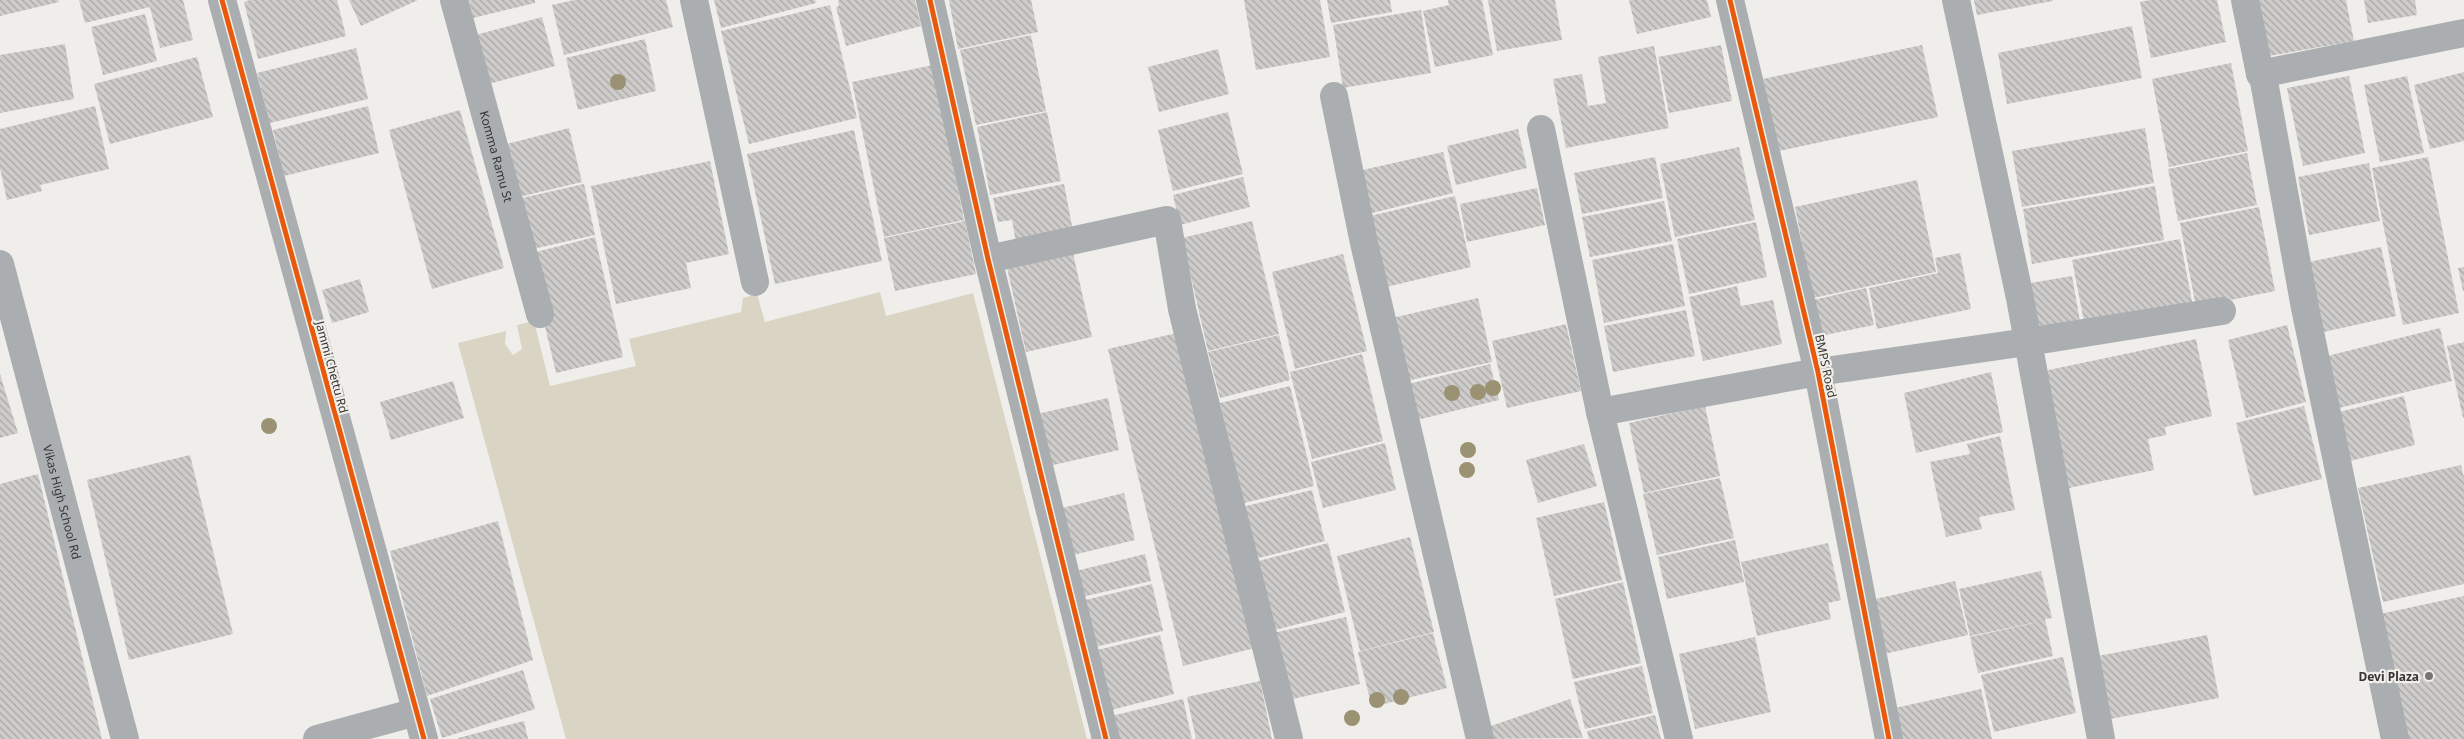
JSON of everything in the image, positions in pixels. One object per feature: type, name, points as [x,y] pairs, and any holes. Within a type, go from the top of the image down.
[{"type":"street","name":"Jammi Chettu Rd","points":[[222,0],[424,739]]},
{"type":"street","name":"Komma Ramu St","points":[[454,0],[540,314]]},
{"type":"street","points":[[694,0],[755,282]]},
{"type":"street","points":[[930,0],[988,259],[1106,739]]},
{"type":"street","name":"BMPS Road","points":[[1730,0],[1818,372],[1889,739]]},
{"type":"street","points":[[1956,0],[2020,298],[2101,739]]},
{"type":"street","points":[[2245,0],[2260,74],[2263,76],[2305,308],[2395,739]]},
{"type":"street","points":[[2260,74],[2464,32]]},
{"type":"street","points":[[1334,96],[1364,243],[1480,739]]},
{"type":"street","points":[[1541,129],[1600,412],[1679,739]]},
{"type":"street","points":[[988,259],[1166,220],[1182,309],[1289,739]]},
{"type":"street","name":"Vikas High School Rd","points":[[0,264],[125,739]]},
{"type":"street","points":[[1600,412],[1818,372],[2027,342],[2222,311]]},
{"type":"street","points":[[317,739],[416,712]]},
{"type":"shaded area","points":[[880,292],[886,316],[973,293],[1087,739],[566,739],[458,343],[506,331],[505,344],[513,355],[522,349],[517,325],[534,321],[550,386],[636,366],[629,339],[741,312],[743,298],[757,294],[765,322]]},
{"type":"building","points":[[0,0],[58,0],[59,2],[0,16]]},
{"type":"building","points":[[79,0],[183,0],[193,40],[160,48],[150,7],[85,23]]},
{"type":"building","points":[[250,0],[337,0],[346,36],[258,59],[244,2]]},
{"type":"building","points":[[349,0],[418,0],[361,26]]},
{"type":"building","points":[[469,0],[535,0],[535,3],[473,18]]},
{"type":"building","points":[[574,0],[666,0],[673,27],[564,55],[552,5]]},
{"type":"building","points":[[714,0],[815,0],[816,3],[721,28]]},
{"type":"building","points":[[838,0],[915,0],[921,26],[846,46],[836,7],[839,6]]},
{"type":"building","points":[[949,0],[1031,0],[1038,32],[958,49]]},
{"type":"building","points":[[1244,0],[1320,0],[1330,57],[1256,70]]},
{"type":"building","points":[[1327,0],[1390,0],[1392,12],[1331,23]]},
{"type":"building","points":[[1448,0],[1482,0],[1493,55],[1435,67],[1423,11],[1449,5]]},
{"type":"building","points":[[1488,0],[1555,0],[1562,40],[1497,51]]},
{"type":"building","points":[[1629,0],[1707,0],[1711,17],[1637,34]]},
{"type":"building","points":[[1974,0],[2053,0],[2053,1],[1977,15]]},
{"type":"building","points":[[2150,0],[2217,0],[2226,42],[2151,58],[2140,2]]},
{"type":"building","points":[[2259,0],[2346,0],[2354,41],[2269,56]]},
{"type":"building","points":[[2364,0],[2415,0],[2417,15],[2368,23]]},
{"type":"building","points":[[830,5],[857,118],[749,144],[721,31]]},
{"type":"building","points":[[1421,10],[1431,73],[1343,88],[1333,25]]},
{"type":"building","points":[[145,14],[157,61],[103,75],[91,27]]},
{"type":"building","points":[[542,17],[555,66],[485,85],[472,36]]},
{"type":"building","points":[[2132,26],[2142,78],[2007,104],[1998,53]]},
{"type":"building","points":[[1031,35],[1046,111],[976,125],[960,50]]},
{"type":"building","points":[[645,39],[656,91],[578,110],[566,58]]},
{"type":"building","points":[[65,44],[74,99],[0,113],[0,55]]},
{"type":"building","points":[[1721,45],[1732,101],[1669,113],[1658,57]]},
{"type":"building","points":[[1922,45],[1938,117],[1779,151],[1763,79]]},
{"type":"building","points":[[1654,46],[1669,128],[1566,148],[1553,79],[1582,74],[1588,106],[1606,103],[1598,57]]},
{"type":"building","points":[[356,48],[368,99],[270,123],[257,73]]},
{"type":"building","points":[[1218,49],[1229,94],[1159,112],[1148,67]]},
{"type":"building","points":[[197,57],[213,117],[110,144],[94,84]]},
{"type":"building","points":[[2231,63],[2248,151],[2169,167],[2152,79]]},
{"type":"building","points":[[933,65],[964,220],[884,237],[852,82]]},
{"type":"building","points":[[2464,72],[2464,141],[2430,149],[2414,85]]},
{"type":"building","points":[[2349,76],[2365,153],[2303,166],[2287,88]]},
{"type":"building","points":[[2407,76],[2424,153],[2380,162],[2364,85]]},
{"type":"building","points":[[95,106],[109,169],[40,185],[42,191],[7,200],[0,168],[0,129]]},
{"type":"building","points":[[368,106],[379,153],[284,176],[273,130]]},
{"type":"building","points":[[460,110],[504,268],[432,289],[389,130]]},
{"type":"building","points":[[1047,112],[1061,181],[990,195],[977,127]]},
{"type":"building","points":[[1228,112],[1243,174],[1173,191],[1158,130]]},
{"type":"building","points":[[569,128],[582,182],[515,198],[503,145]]},
{"type":"building","points":[[2145,128],[2154,183],[2022,207],[2012,151]]},
{"type":"building","points":[[1518,129],[1527,168],[1456,185],[1447,146]]},
{"type":"building","points":[[854,130],[882,261],[775,284],[747,154]]},
{"type":"building","points":[[1739,147],[1755,220],[1675,237],[1660,164]]},
{"type":"building","points":[[1443,152],[1453,193],[1368,214],[1358,171]]},
{"type":"building","points":[[2247,153],[2257,205],[2178,221],[2168,169]]},
{"type":"building","points":[[1655,157],[1663,198],[1582,214],[1574,173]]},
{"type":"building","points":[[2428,157],[2459,313],[2403,325],[2372,168]]},
{"type":"building","points":[[710,161],[729,254],[686,263],[691,288],[616,304],[591,186]]},
{"type":"building","points":[[2369,163],[2380,221],[2309,235],[2298,177]]},
{"type":"building","points":[[1243,177],[1250,207],[1180,225],[1173,195]]},
{"type":"building","points":[[1917,180],[1936,272],[1813,298],[1795,207]]},
{"type":"building","points":[[584,184],[595,235],[524,251],[513,200]]},
{"type":"building","points":[[1064,184],[1073,231],[1016,243],[1012,220],[998,222],[993,198]]},
{"type":"building","points":[[2155,186],[2164,240],[2032,264],[2023,209]]},
{"type":"building","points":[[1537,188],[1545,225],[1467,242],[1460,204]]},
{"type":"building","points":[[1455,196],[1471,267],[1386,287],[1370,216]]},
{"type":"building","points":[[1664,201],[1672,241],[1590,257],[1582,217]]},
{"type":"building","points":[[2259,207],[2275,291],[2196,307],[2180,223]]},
{"type":"building","points":[[965,221],[976,274],[895,291],[884,238]]},
{"type":"building","points":[[1252,221],[1279,334],[1208,351],[1182,238]]},
{"type":"building","points":[[1756,222],[1767,277],[1689,294],[1677,239]]},
{"type":"building","points":[[595,237],[623,357],[556,373],[528,254]]},
{"type":"building","points":[[2180,239],[2193,306],[2085,327],[2072,260]]},
{"type":"building","points":[[1673,244],[1685,306],[1604,323],[1592,260]]},
{"type":"building","points":[[2381,247],[2396,316],[2319,333],[2304,263]]},
{"type":"building","points":[[1072,249],[1092,337],[1026,352],[1006,263]]},
{"type":"building","points":[[1960,253],[1971,309],[1877,329],[1869,288],[1938,273],[1935,258]]},
{"type":"building","points":[[1343,254],[1367,351],[1295,369],[1272,272]]},
{"type":"building","points":[[2464,267],[2464,291],[2463,291],[2458,268]]},
{"type":"building","points":[[2072,276],[2081,327],[2040,334],[2031,283]]},
{"type":"building","points":[[360,279],[369,312],[332,323],[322,290]]},
{"type":"building","points":[[1737,286],[1741,306],[1773,300],[1782,344],[1703,361],[1689,297]]},
{"type":"building","points":[[1866,288],[1874,325],[1820,336],[1813,300]]},
{"type":"building","points":[[1478,298],[1492,362],[1406,381],[1392,318]]},
{"type":"building","points":[[1686,310],[1695,356],[1613,372],[1604,326]]},
{"type":"building","points":[[1566,324],[1581,391],[1507,408],[1492,341]]},
{"type":"building","points":[[2287,325],[2306,402],[2246,418],[2228,340]]},
{"type":"building","points":[[2440,328],[2452,381],[2339,408],[2327,356]]},
{"type":"building","points":[[1181,332],[1255,648],[1183,666],[1108,349]]},
{"type":"building","points":[[1279,335],[1290,380],[1220,398],[1208,352]]},
{"type":"building","points":[[2196,339],[2212,416],[2165,427],[2166,435],[2148,439],[2154,470],[2069,488],[2044,371]]},
{"type":"building","points":[[2464,342],[2464,418],[2463,418],[2447,346]]},
{"type":"building","points":[[1362,354],[1383,441],[1312,459],[1290,372]]},
{"type":"building","points":[[1490,364],[1499,400],[1413,421],[1404,385]]},
{"type":"building","points":[[1991,372],[2003,432],[1916,453],[1904,393]]},
{"type":"building","points":[[0,374],[18,433],[0,438]]},
{"type":"building","points":[[453,381],[464,418],[391,440],[380,402]]},
{"type":"building","points":[[1290,386],[1314,486],[1244,503],[1220,403]]},
{"type":"building","points":[[2404,396],[2415,445],[2350,461],[2339,412]]},
{"type":"building","points":[[1108,398],[1119,450],[1049,466],[1037,414]]},
{"type":"building","points":[[1705,406],[1720,476],[1644,493],[1629,423]]},
{"type":"building","points":[[2304,406],[2322,479],[2254,496],[2236,423]]},
{"type":"building","points":[[2000,436],[2015,510],[1979,517],[1982,529],[1946,537],[1930,462],[1970,454],[1967,444]]},
{"type":"building","points":[[1385,443],[1396,490],[1323,508],[1311,462]]},
{"type":"building","points":[[1584,444],[1597,486],[1538,503],[1526,460]]},
{"type":"building","points":[[190,455],[233,634],[129,660],[87,480]]},
{"type":"building","points":[[2461,465],[2464,477],[2464,584],[2383,602],[2358,488]]},
{"type":"building","points":[[38,474],[102,739],[0,739],[0,484]]},
{"type":"building","points":[[1720,478],[1734,538],[1657,555],[1643,494]]},
{"type":"building","points":[[1312,490],[1325,541],[1255,559],[1242,507]]},
{"type":"building","points":[[1124,493],[1135,540],[1073,555],[1062,508]]},
{"type":"building","points":[[1604,502],[1622,580],[1554,596],[1536,518]]},
{"type":"building","points":[[498,521],[533,660],[427,696],[390,551]]},
{"type":"building","points":[[1410,537],[1434,632],[1360,651],[1337,556]]},
{"type":"building","points":[[1735,540],[1744,582],[1667,599],[1658,557]]},
{"type":"building","points":[[1328,543],[1345,612],[1275,630],[1258,561]]},
{"type":"building","points":[[1828,543],[1841,600],[1828,603],[1831,619],[1757,636],[1741,562]]},
{"type":"building","points":[[1145,554],[1151,581],[1082,597],[1076,571]]},
{"type":"building","points":[[2041,571],[2052,618],[2045,619],[2053,656],[1978,673],[1970,637],[2038,622],[1970,636],[1959,589]]},
{"type":"building","points":[[1955,581],[1968,635],[1884,654],[1871,600]]},
{"type":"building","points":[[1623,582],[1641,663],[1573,679],[1555,599]]},
{"type":"building","points":[[1152,584],[1163,631],[1095,647],[1085,600]]},
{"type":"building","name":"Devi Plaza","points":[[2464,596],[2464,739],[2407,739],[2380,614]]},
{"type":"building","points":[[1346,617],[1360,684],[1288,700],[1273,633]]},
{"type":"building","points":[[1433,633],[1447,688],[1372,707],[1358,652]]},
{"type":"building","points":[[1160,635],[1174,694],[1111,710],[1097,650]]},
{"type":"building","points":[[2207,635],[2219,698],[2110,719],[2098,656]]},
{"type":"building","points":[[1755,637],[1771,712],[1695,729],[1679,654]]},
{"type":"building","points":[[2063,657],[2076,713],[1994,732],[1981,675]]},
{"type":"building","points":[[1642,666],[1653,713],[1585,729],[1574,682]]},
{"type":"building","points":[[523,670],[535,709],[442,738],[430,699]]},
{"type":"building","points":[[1260,681],[1272,739],[1196,739],[1187,697]]},
{"type":"building","points":[[1981,689],[1992,739],[1902,739],[1895,708]]},
{"type":"building","points":[[1183,699],[1192,739],[1116,739],[1111,716]]},
{"type":"building","points":[[1570,699],[1583,738],[1488,739],[1485,728]]},
{"type":"building","points":[[1655,715],[1661,739],[1589,739],[1587,731]]},
{"type":"building","points":[[524,721],[528,739],[458,739],[458,738]]},
{"type":"cycle path","points":[[222,0],[424,739]]},
{"type":"cycle path","points":[[930,0],[988,259],[1106,739]]},
{"type":"cycle path","points":[[1730,0],[1818,372],[1889,739]]},
{"type":"place","name":"Devi Plaza","points":[[2429,676]]}]
